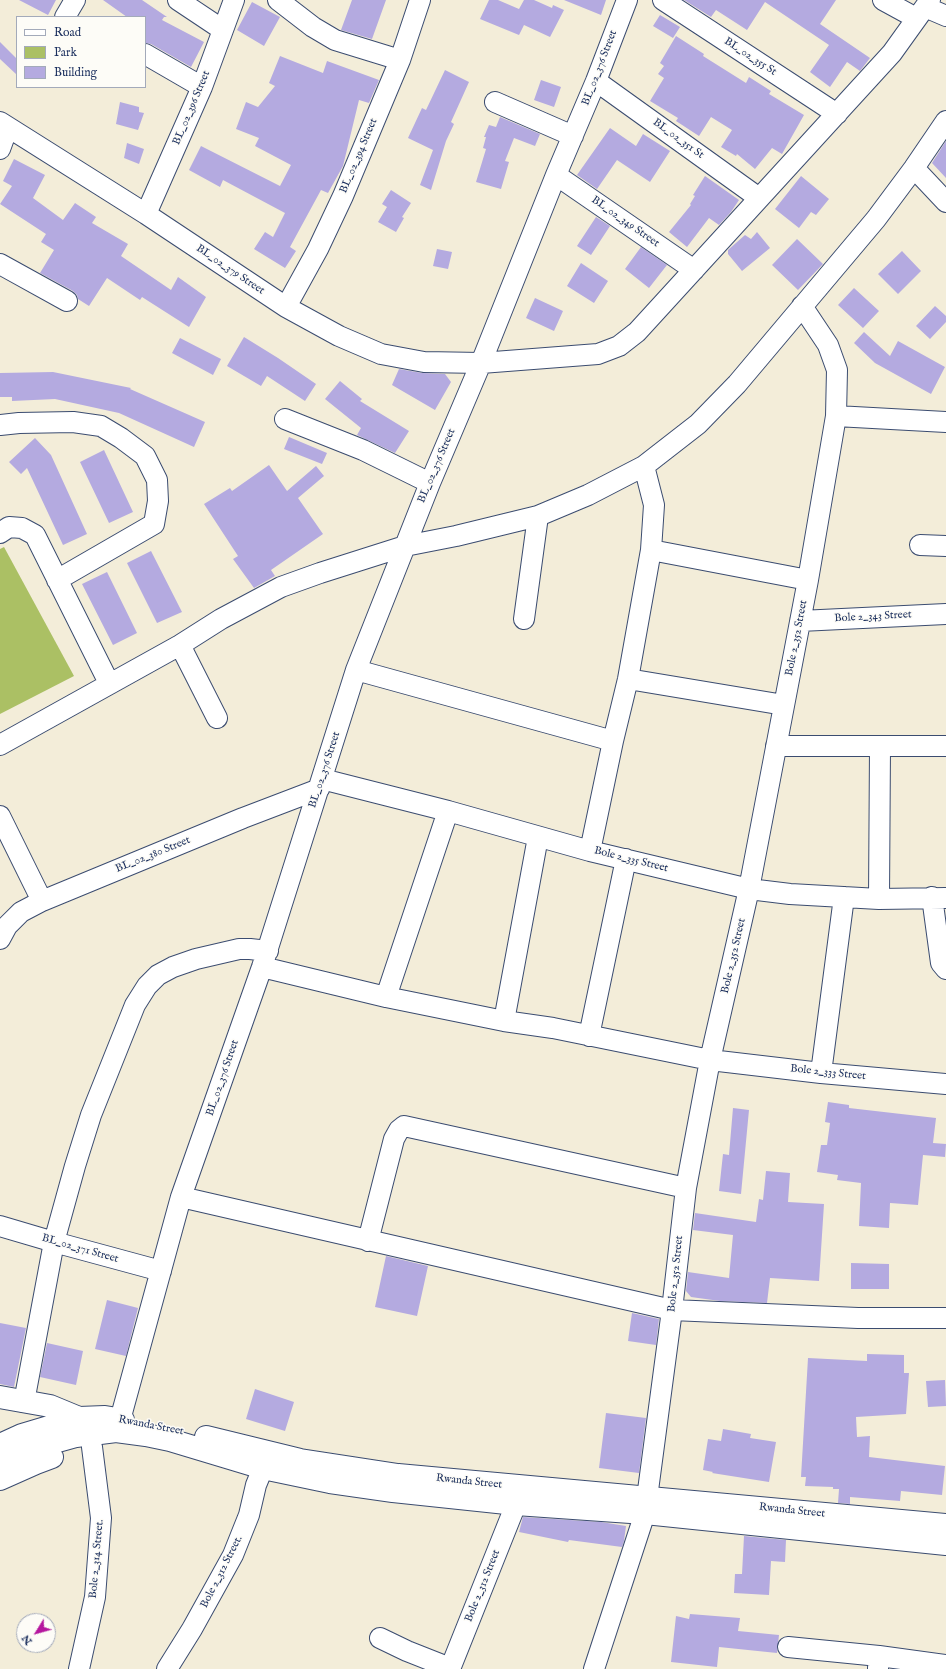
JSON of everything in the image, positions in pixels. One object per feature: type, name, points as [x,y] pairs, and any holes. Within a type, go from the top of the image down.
[{"type":"main road","name":"Rwanda Street","points":[[0,1397],[50,1406],[79,1418],[105,1417],[212,1438],[300,1460],[355,1469],[507,1486],[946,1544]]},
{"type":"main road","points":[[0,1445],[22,1435],[79,1418]]},
{"type":"main road","points":[[0,1462],[47,1444],[76,1436],[116,1431],[170,1440],[191,1447]]},
{"type":"main road","name":"Rwanda Street","points":[[0,1479],[55,1456],[92,1447],[122,1446],[176,1450],[191,1447],[262,1468],[330,1482],[393,1491],[516,1504],[647,1505],[946,1525]]},
{"type":"street","points":[[178,0],[223,30]]},
{"type":"street","name":"BL_02_396 Street","points":[[146,214],[202,87],[234,0]]},
{"type":"street","points":[[278,0],[312,27],[335,40],[400,60]]},
{"type":"street","name":"BL_02_394 Street","points":[[286,307],[318,249],[343,196],[400,60],[420,0]]},
{"type":"street","name":"BL_02_376 Street","points":[[120,1420],[181,1197],[265,959],[356,670],[430,483],[481,363],[556,175],[596,81],[627,0]]},
{"type":"street","name":"BL_02_355 St","points":[[663,0],[837,114]]},
{"type":"street","points":[[883,0],[924,8],[946,16]]},
{"type":"street","name":"BL_02_379 Street","points":[[4,125],[146,214],[286,307],[339,336],[381,354],[424,362],[481,363],[598,354],[618,346],[637,332],[892,53],[924,8]]},
{"type":"street","points":[[146,55],[202,87]]},
{"type":"street","name":"BL_02_351 St","points":[[596,81],[760,198]]},
{"type":"street","points":[[495,102],[573,136]]},
{"type":"street","points":[[0,745],[180,644],[221,619],[281,587],[405,546],[456,536],[538,516],[588,495],[644,466],[698,424],[737,384],[876,219],[914,168],[946,121]]},
{"type":"street","points":[[0,149],[4,125]]},
{"type":"street","points":[[914,168],[946,202]]},
{"type":"street","name":"BL_02_349 Street","points":[[556,175],[694,270]]},
{"type":"street","points":[[0,264],[67,301]]},
{"type":"street","name":"Bole 2_352 Street","points":[[596,1669],[647,1505],[686,1188],[710,1060],[749,889],[808,580],[836,416],[837,370],[828,345],[802,306]]},
{"type":"street","points":[[836,416],[946,422]]},
{"type":"street","points":[[285,419],[363,450],[430,483]]},
{"type":"street","points":[[0,425],[19,423],[74,422],[101,426],[122,438],[145,456],[157,480],[158,501],[154,524],[57,580]]},
{"type":"street","points":[[590,850],[628,679],[651,550],[654,505],[644,466]]},
{"type":"street","points":[[524,619],[538,516]]},
{"type":"street","points":[[0,533],[9,527],[22,528],[35,535],[109,683]]},
{"type":"street","points":[[920,545],[946,546]]},
{"type":"street","points":[[651,550],[808,580]]},
{"type":"street","name":"Bole 2_343 Street","points":[[800,621],[946,614]]},
{"type":"street","points":[[180,644],[217,718]]},
{"type":"street","points":[[356,670],[613,741]]},
{"type":"street","points":[[628,679],[784,705]]},
{"type":"street","points":[[776,746],[946,746]]},
{"type":"street","points":[[879,899],[880,747]]},
{"type":"street","name":"Bole 2_335 Street","points":[[320,784],[448,811],[538,837],[749,889],[790,894],[879,899],[939,898]]},
{"type":"street","name":"BL_02_380 Street","points":[[0,939],[7,926],[21,912],[42,901],[244,818],[320,784]]},
{"type":"street","points":[[386,997],[448,811]]},
{"type":"street","points":[[0,816],[42,901]]},
{"type":"street","points":[[504,1021],[538,837]]},
{"type":"street","points":[[589,1036],[626,859]]},
{"type":"street","points":[[821,1073],[844,897]]},
{"type":"street","points":[[939,898],[941,963],[946,970]]},
{"type":"street","name":"Bole 2_333 Street","points":[[24,1402],[54,1242],[91,1115],[135,1005],[147,986],[158,975],[173,967],[196,959],[240,949],[265,959],[386,997],[504,1021],[553,1028],[710,1060],[821,1073],[946,1084]]},
{"type":"street","points":[[368,1241],[394,1139],[398,1130],[404,1126],[686,1188]]},
{"type":"street","points":[[181,1197],[672,1310],[858,1318],[946,1318]]},
{"type":"street","name":"BL_02_371 Street","points":[[0,1226],[161,1272]]},
{"type":"street","name":"Bole 2_314 Street.","points":[[79,1669],[94,1597],[100,1525],[98,1486],[92,1447]]},
{"type":"street","name":"Bole 2_312 Street.","points":[[167,1669],[192,1629],[233,1555],[249,1515],[256,1485],[262,1468]]},
{"type":"street","name":"Bole 2_312 Street","points":[[450,1668],[516,1504]]},
{"type":"street","points":[[380,1638],[407,1651],[450,1668]]},
{"type":"street","points":[[788,1647],[878,1662],[946,1665]]},
{"type":"green space","points":[[4,547],[74,676],[0,714],[0,549]]},
{"type":"building","points":[[19,0],[56,0],[48,15]]},
{"type":"building","points":[[103,0],[142,0],[167,17],[164,17],[162,20],[204,42],[191,67],[151,44],[146,43],[146,16],[126,16]]},
{"type":"building","points":[[352,0],[386,0],[372,39],[341,30]]},
{"type":"building","points":[[489,0],[498,0],[519,9],[524,0],[534,0],[552,8],[553,5],[564,10],[550,37],[524,25],[519,35],[480,19]]},
{"type":"building","points":[[564,0],[606,0],[601,15]]},
{"type":"building","points":[[684,0],[836,0],[820,24],[870,58],[860,71],[847,62],[830,87],[810,72],[829,45],[765,2],[747,30],[716,10],[711,17]]},
{"type":"building","points":[[252,2],[280,17],[264,46],[237,30]]},
{"type":"building","points":[[660,15],[680,27],[673,38],[653,26]]},
{"type":"building","points":[[676,36],[704,54],[703,56],[746,83],[749,77],[771,91],[769,94],[804,115],[782,154],[772,148],[755,169],[737,154],[736,156],[721,147],[732,130],[711,117],[699,136],[676,121],[678,118],[650,101],[664,78],[658,74],[664,66],[660,63]]},
{"type":"building","points":[[0,42],[16,58],[16,74],[0,59]]},
{"type":"building","points":[[280,56],[323,73],[327,61],[379,80],[369,103],[359,100],[343,166],[328,193],[321,190],[290,247],[296,251],[285,268],[254,249],[265,232],[273,237],[285,213],[223,180],[220,187],[189,170],[201,146],[280,186],[291,165],[255,146],[259,138],[236,129],[246,102],[258,107],[275,86],[269,83]]},
{"type":"building","points":[[445,70],[469,82],[451,122],[454,124],[446,141],[431,190],[420,185],[433,150],[408,138],[422,108],[426,110]]},
{"type":"building","points":[[541,80],[561,87],[554,107],[534,100]]},
{"type":"building","points":[[120,102],[139,107],[139,112],[144,113],[138,130],[116,124]]},
{"type":"building","points":[[500,117],[540,134],[535,146],[514,138],[505,161],[509,162],[501,189],[476,182],[486,149],[483,148],[486,137],[484,137],[489,125],[496,127]]},
{"type":"building","points":[[610,128],[636,146],[643,134],[670,151],[650,182],[617,160],[597,189],[577,175]]},
{"type":"building","points":[[946,141],[946,178],[932,163]]},
{"type":"building","points":[[127,143],[144,149],[139,164],[124,158]]},
{"type":"building","points":[[14,159],[45,175],[33,198],[63,220],[75,203],[96,217],[92,223],[128,244],[121,256],[171,290],[178,277],[206,297],[189,327],[142,297],[140,300],[107,278],[89,306],[78,299],[77,295],[73,291],[40,273],[54,250],[41,242],[46,234],[0,204],[12,186],[3,181]]},
{"type":"building","points":[[705,176],[739,200],[731,212],[719,225],[709,218],[687,247],[669,232],[691,205],[690,204],[695,196],[693,195]]},
{"type":"building","points":[[801,176],[829,199],[816,215],[811,212],[799,228],[775,209]]},
{"type":"building","points":[[391,190],[411,203],[402,217],[404,218],[396,232],[378,222],[387,207],[382,204]]},
{"type":"building","points":[[596,217],[610,226],[591,255],[577,246]]},
{"type":"building","points":[[757,232],[770,248],[742,271],[728,254],[728,250],[745,235],[751,239]]},
{"type":"building","points":[[797,239],[823,264],[798,290],[772,265]]},
{"type":"building","points":[[641,247],[667,265],[649,288],[625,269]]},
{"type":"building","points":[[437,249],[452,252],[448,269],[433,266]]},
{"type":"building","points":[[902,251],[921,271],[898,294],[878,274]]},
{"type":"building","points":[[581,263],[608,281],[594,303],[567,286]]},
{"type":"building","points":[[854,288],[879,311],[863,328],[838,305]]},
{"type":"building","points":[[535,298],[563,311],[554,331],[526,318]]},
{"type":"building","points":[[935,306],[946,316],[946,322],[930,339],[916,326]]},
{"type":"building","points":[[864,332],[890,356],[898,341],[945,367],[931,394],[875,363],[854,343]]},
{"type":"building","points":[[244,337],[316,384],[305,401],[267,376],[261,386],[227,366]]},
{"type":"building","points":[[180,338],[221,359],[213,375],[172,353]]},
{"type":"building","points":[[399,369],[422,373],[445,374],[451,382],[435,410],[392,385]]},
{"type":"building","points":[[53,372],[131,388],[130,389],[205,422],[194,447],[119,413],[55,399],[12,401],[12,397],[0,397],[0,373]]},
{"type":"building","points":[[340,381],[362,399],[360,401],[409,431],[395,453],[357,435],[361,428],[325,399]]},
{"type":"building","points":[[289,437],[327,453],[322,464],[284,449]]},
{"type":"building","points":[[35,438],[51,455],[87,534],[63,545],[27,468],[21,474],[9,462]]},
{"type":"building","points":[[104,450],[133,512],[109,523],[80,462]]},
{"type":"building","points":[[269,465],[287,491],[316,466],[324,476],[298,498],[323,534],[271,570],[275,576],[254,588],[233,559],[238,556],[204,504],[230,488],[232,491]]},
{"type":"building","points":[[151,551],[182,612],[157,623],[127,563]]},
{"type":"building","points":[[107,572],[137,633],[113,645],[82,584]]},
{"type":"building","points":[[828,1102],[849,1105],[849,1108],[936,1118],[933,1143],[946,1144],[945,1157],[923,1155],[918,1205],[890,1203],[889,1228],[859,1226],[861,1183],[837,1180],[838,1175],[817,1172],[821,1145],[827,1145],[830,1123],[825,1122]]},
{"type":"building","points":[[733,1108],[749,1110],[741,1194],[719,1191],[723,1154],[729,1155]]},
{"type":"building","points":[[766,1171],[790,1173],[788,1202],[824,1204],[819,1281],[770,1278],[767,1303],[720,1301],[691,1297],[686,1291],[688,1272],[729,1278],[733,1235],[693,1230],[695,1213],[756,1222],[759,1199],[763,1200]]},
{"type":"building","points":[[386,1256],[428,1266],[417,1316],[375,1307]]},
{"type":"building","points":[[851,1263],[889,1264],[889,1289],[851,1289]]},
{"type":"building","points":[[107,1300],[138,1308],[126,1356],[95,1349]]},
{"type":"building","points":[[632,1313],[659,1319],[656,1345],[628,1341]]},
{"type":"building","points":[[0,1323],[26,1328],[14,1387],[0,1384]]},
{"type":"building","points":[[47,1343],[83,1351],[76,1385],[40,1377]]},
{"type":"building","points":[[867,1354],[904,1355],[904,1373],[909,1373],[906,1414],[856,1417],[857,1437],[870,1436],[869,1457],[945,1466],[942,1495],[901,1491],[900,1501],[850,1497],[850,1504],[838,1503],[839,1489],[833,1489],[833,1487],[805,1486],[806,1477],[801,1477],[808,1358],[867,1361]]},
{"type":"building","points":[[945,1380],[946,1406],[928,1407],[926,1381]]},
{"type":"building","points":[[255,1389],[294,1402],[285,1431],[246,1419]]},
{"type":"building","points":[[606,1413],[646,1418],[639,1473],[599,1468]]},
{"type":"building","points":[[723,1429],[751,1434],[750,1438],[776,1442],[769,1482],[712,1473],[713,1472],[703,1470],[708,1439],[721,1441]]},
{"type":"building","points":[[523,1517],[601,1522],[626,1526],[624,1541],[622,1547],[569,1540],[568,1542],[519,1532]]},
{"type":"building","points":[[744,1536],[786,1540],[785,1562],[771,1561],[769,1595],[734,1593],[735,1574],[742,1574]]},
{"type":"building","points":[[690,1614],[740,1618],[738,1631],[779,1635],[777,1653],[719,1647],[717,1667],[671,1662],[676,1616],[689,1619]]}]
